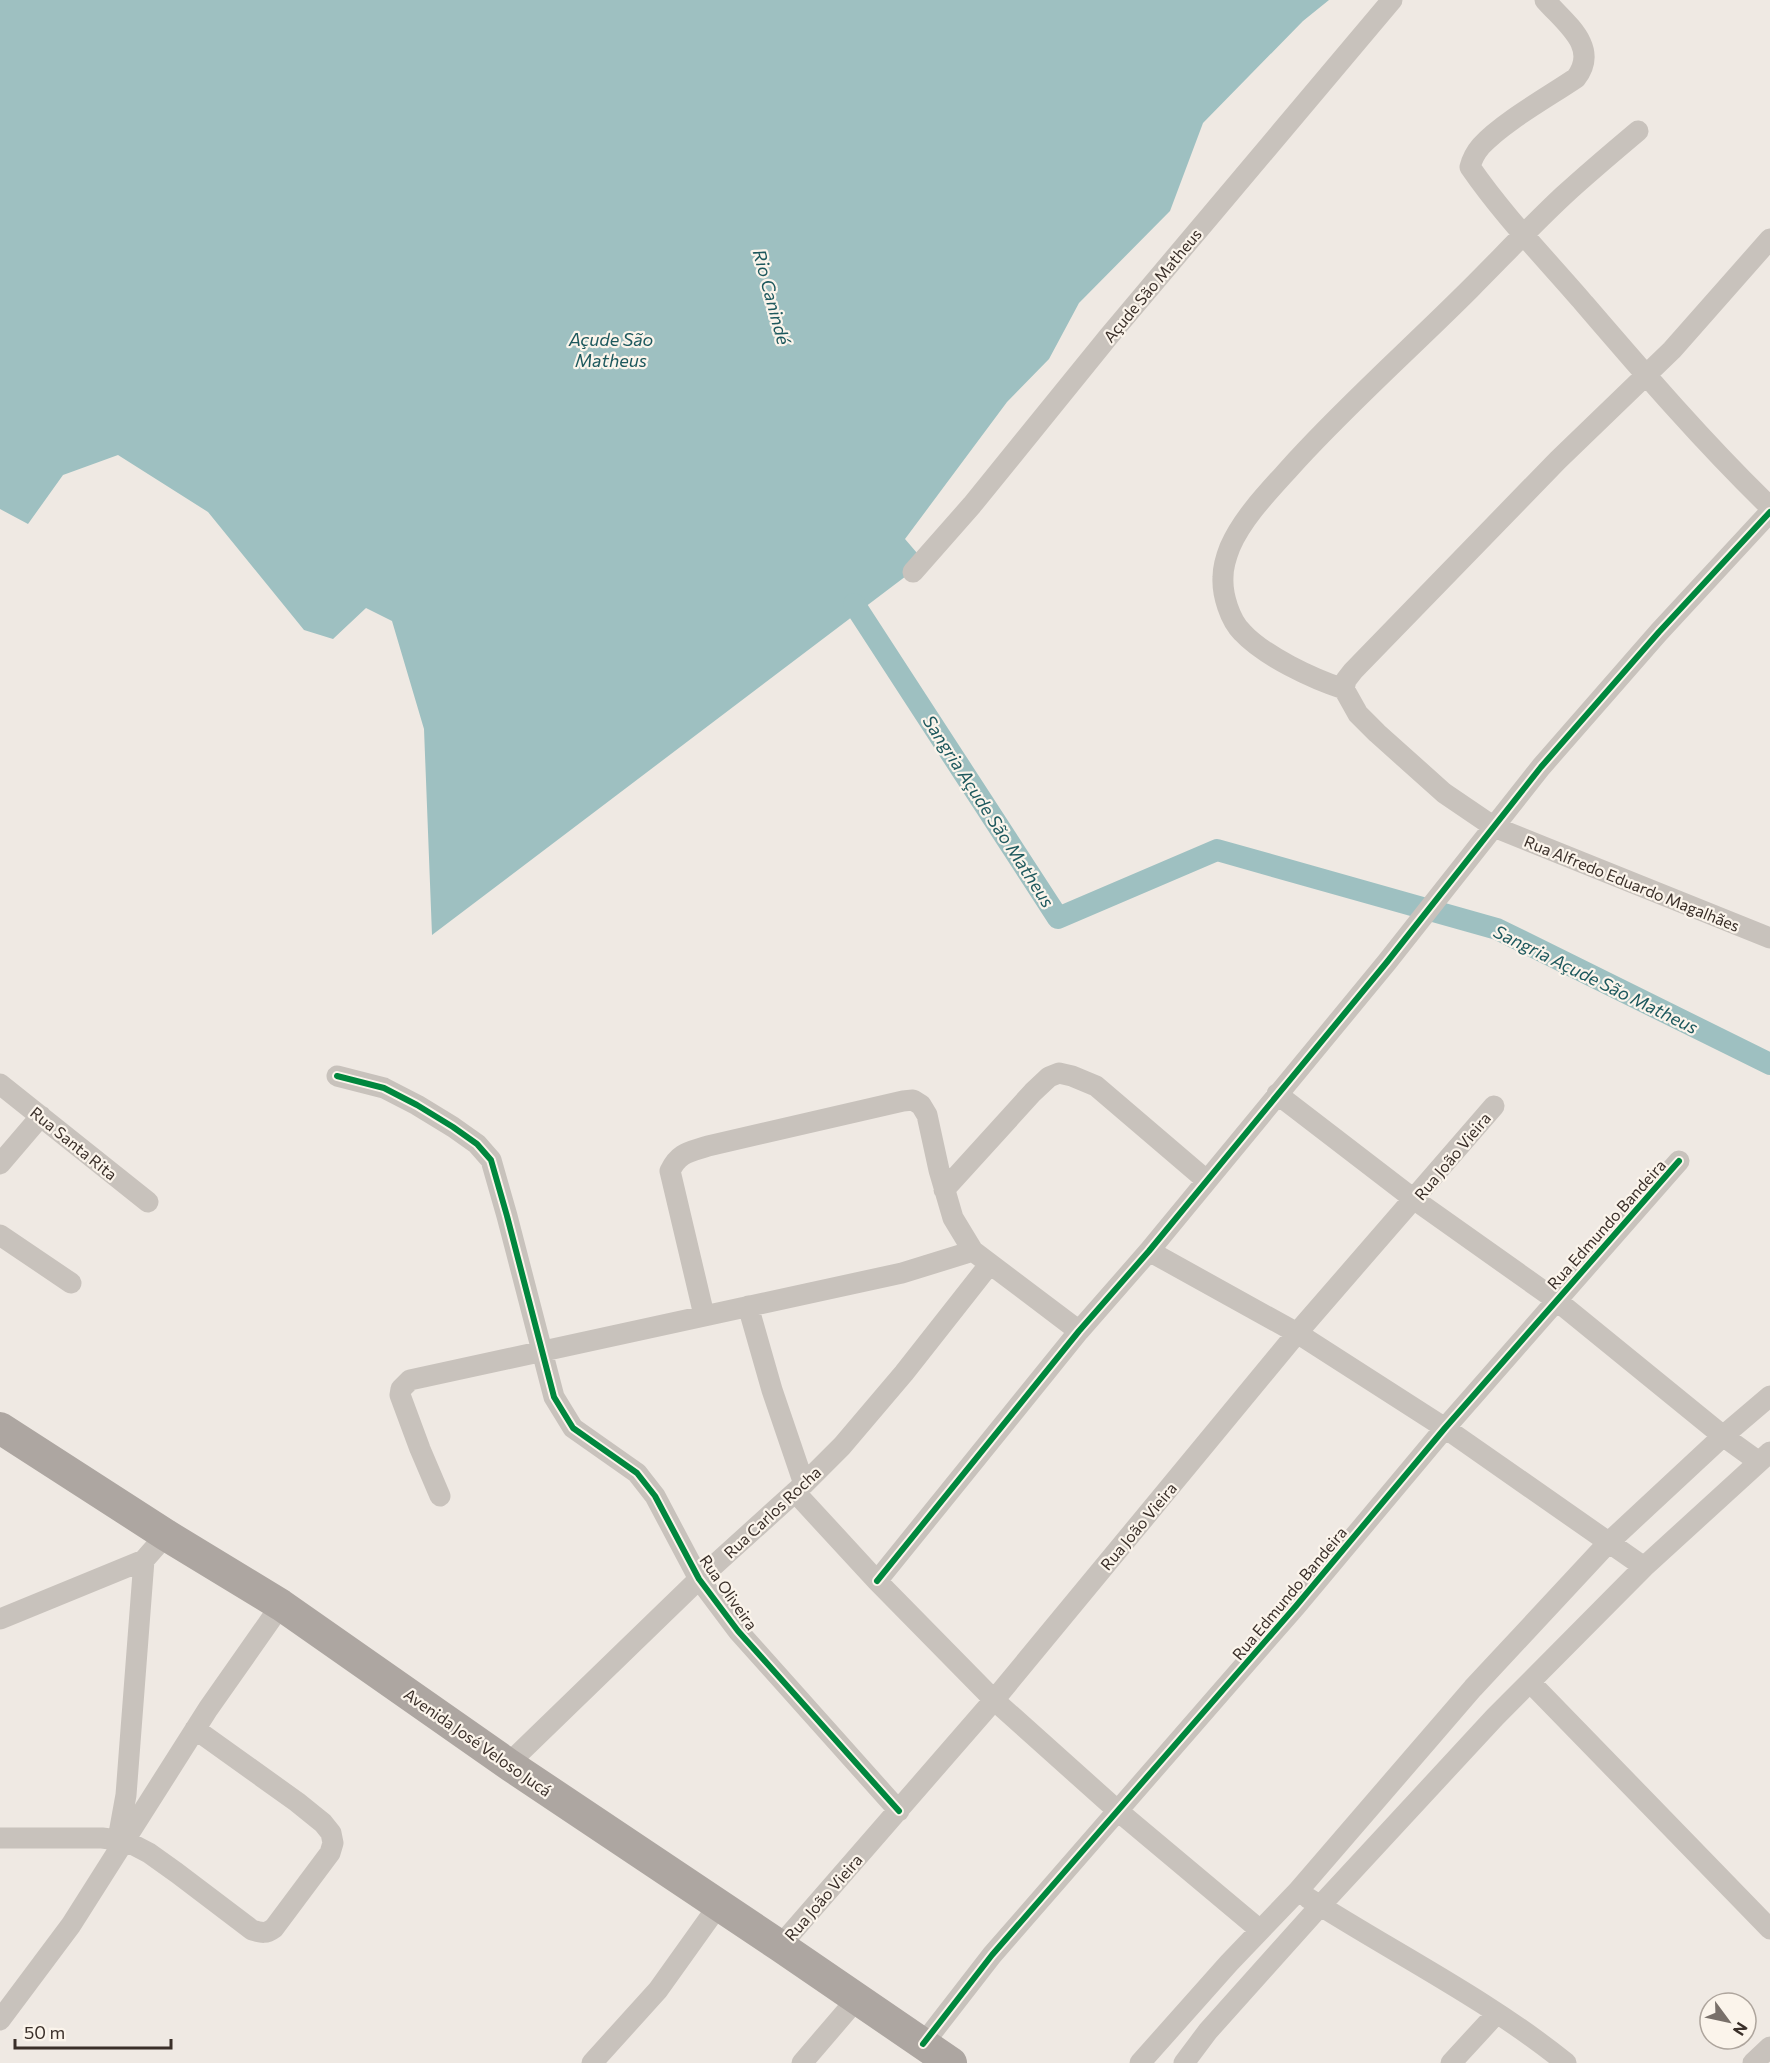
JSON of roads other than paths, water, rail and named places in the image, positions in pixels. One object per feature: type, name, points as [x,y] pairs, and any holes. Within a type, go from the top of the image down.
[{"type":"main road","name":"Avenida José Veloso Jucá","points":[[0,1428],[166,1535],[281,1605],[508,1764],[951,2063]]},
{"type":"street","name":"Açude São Matheus","points":[[913,572],[972,505],[1233,187],[1392,0]]},
{"type":"street","points":[[877,1581],[1079,1330],[1149,1251],[1387,962],[1542,767],[1770,509],[1646,376],[1524,234],[1470,167],[1472,158],[1481,146],[1576,78],[1583,68],[1586,60],[1580,40],[1545,0]]},
{"type":"street","points":[[1638,131],[1563,196],[1470,290],[1328,426],[1274,485],[1245,522],[1230,545],[1224,562],[1223,578],[1224,594],[1232,616],[1240,631],[1252,641],[1303,672],[1344,689],[1346,680],[1353,671],[1558,460],[1672,350],[1770,239]]},
{"type":"street","name":"Rua Alfredo Eduardo Magalhães","points":[[1344,689],[1358,714],[1385,741],[1444,793],[1494,827],[1770,938]]},
{"type":"street","points":[[944,1190],[1033,1092],[1049,1077],[1059,1073],[1096,1086],[1206,1180]]},
{"type":"street","name":"Rua Oliveira","points":[[337,1076],[384,1088],[417,1105],[453,1126],[477,1144],[490,1160],[507,1215],[554,1397],[564,1416],[573,1428],[637,1473],[655,1496],[699,1579],[738,1631],[899,1811]]},
{"type":"street","name":"Rua Santa Rita","points":[[0,1084],[148,1202]]},
{"type":"street","points":[[1184,2063],[1208,2031],[1320,1906],[1495,1717],[1644,1567],[1764,1457],[1723,1436],[1556,1300],[1414,1200],[1277,1094]]},
{"type":"street","points":[[704,1315],[670,1171],[675,1160],[683,1154],[913,1100],[921,1105],[927,1115],[944,1190],[953,1218],[981,1258],[1079,1330]]},
{"type":"street","name":"Rua João Vieira","points":[[780,1946],[994,1700],[1297,1333],[1494,1106]]},
{"type":"street","points":[[0,1164],[41,1116]]},
{"type":"street","name":"Rua Edmundo Bandeira","points":[[922,2044],[992,1955],[1296,1606],[1445,1428],[1679,1161]]},
{"type":"street","points":[[0,1235],[71,1283]]},
{"type":"street","points":[[1149,1251],[1297,1333],[1445,1428],[1644,1567]]},
{"type":"street","points":[[440,1496],[400,1395],[405,1383],[416,1378],[981,1258]]},
{"type":"street","name":"Rua Carlos Rocha","points":[[508,1764],[699,1579],[800,1488],[842,1446],[903,1373],[981,1258]]},
{"type":"street","points":[[748,1306],[800,1488],[877,1581],[994,1700],[1118,1811],[1260,1930]]},
{"type":"street","points":[[1140,2063],[1229,1963],[1297,1892],[1473,1688],[1608,1543],[1723,1436],[1770,1396]]},
{"type":"street","points":[[0,1619],[144,1560],[166,1535]]},
{"type":"street","points":[[122,1840],[144,1560]]},
{"type":"street","points":[[0,2020],[71,1925],[122,1840],[281,1605]]},
{"type":"street","points":[[1530,1682],[1770,1929]]},
{"type":"street","points":[[0,1838],[122,1840],[149,1853],[252,1930],[268,1933],[330,1853],[333,1843],[331,1833],[323,1823],[297,1802],[195,1729]]},
{"type":"street","points":[[1297,1892],[1497,2013],[1566,2063]]},
{"type":"street","points":[[592,2063],[658,1990],[718,1906]]},
{"type":"street","points":[[802,2063],[856,2000]]},
{"type":"street","points":[[1451,2063],[1497,2013]]},
{"type":"street","points":[[1753,2063],[1770,2047]]},
{"type":"water","name":"Açude São Matheus","points":[[0,0],[1329,0],[1303,21],[1203,123],[1170,211],[1079,303],[1049,359],[1007,402],[905,539],[923,560],[910,573],[432,935],[424,729],[392,621],[366,608],[333,639],[304,630],[208,512],[118,455],[63,475],[28,524],[0,509]]},
{"type":"waterway","name":"Sangria Açude São Matheus","points":[[854,604],[1058,918],[1217,850],[1497,929],[1770,1064]]},
{"type":"water label","name":"Rio Canindé","points":[[772,297]]}]
